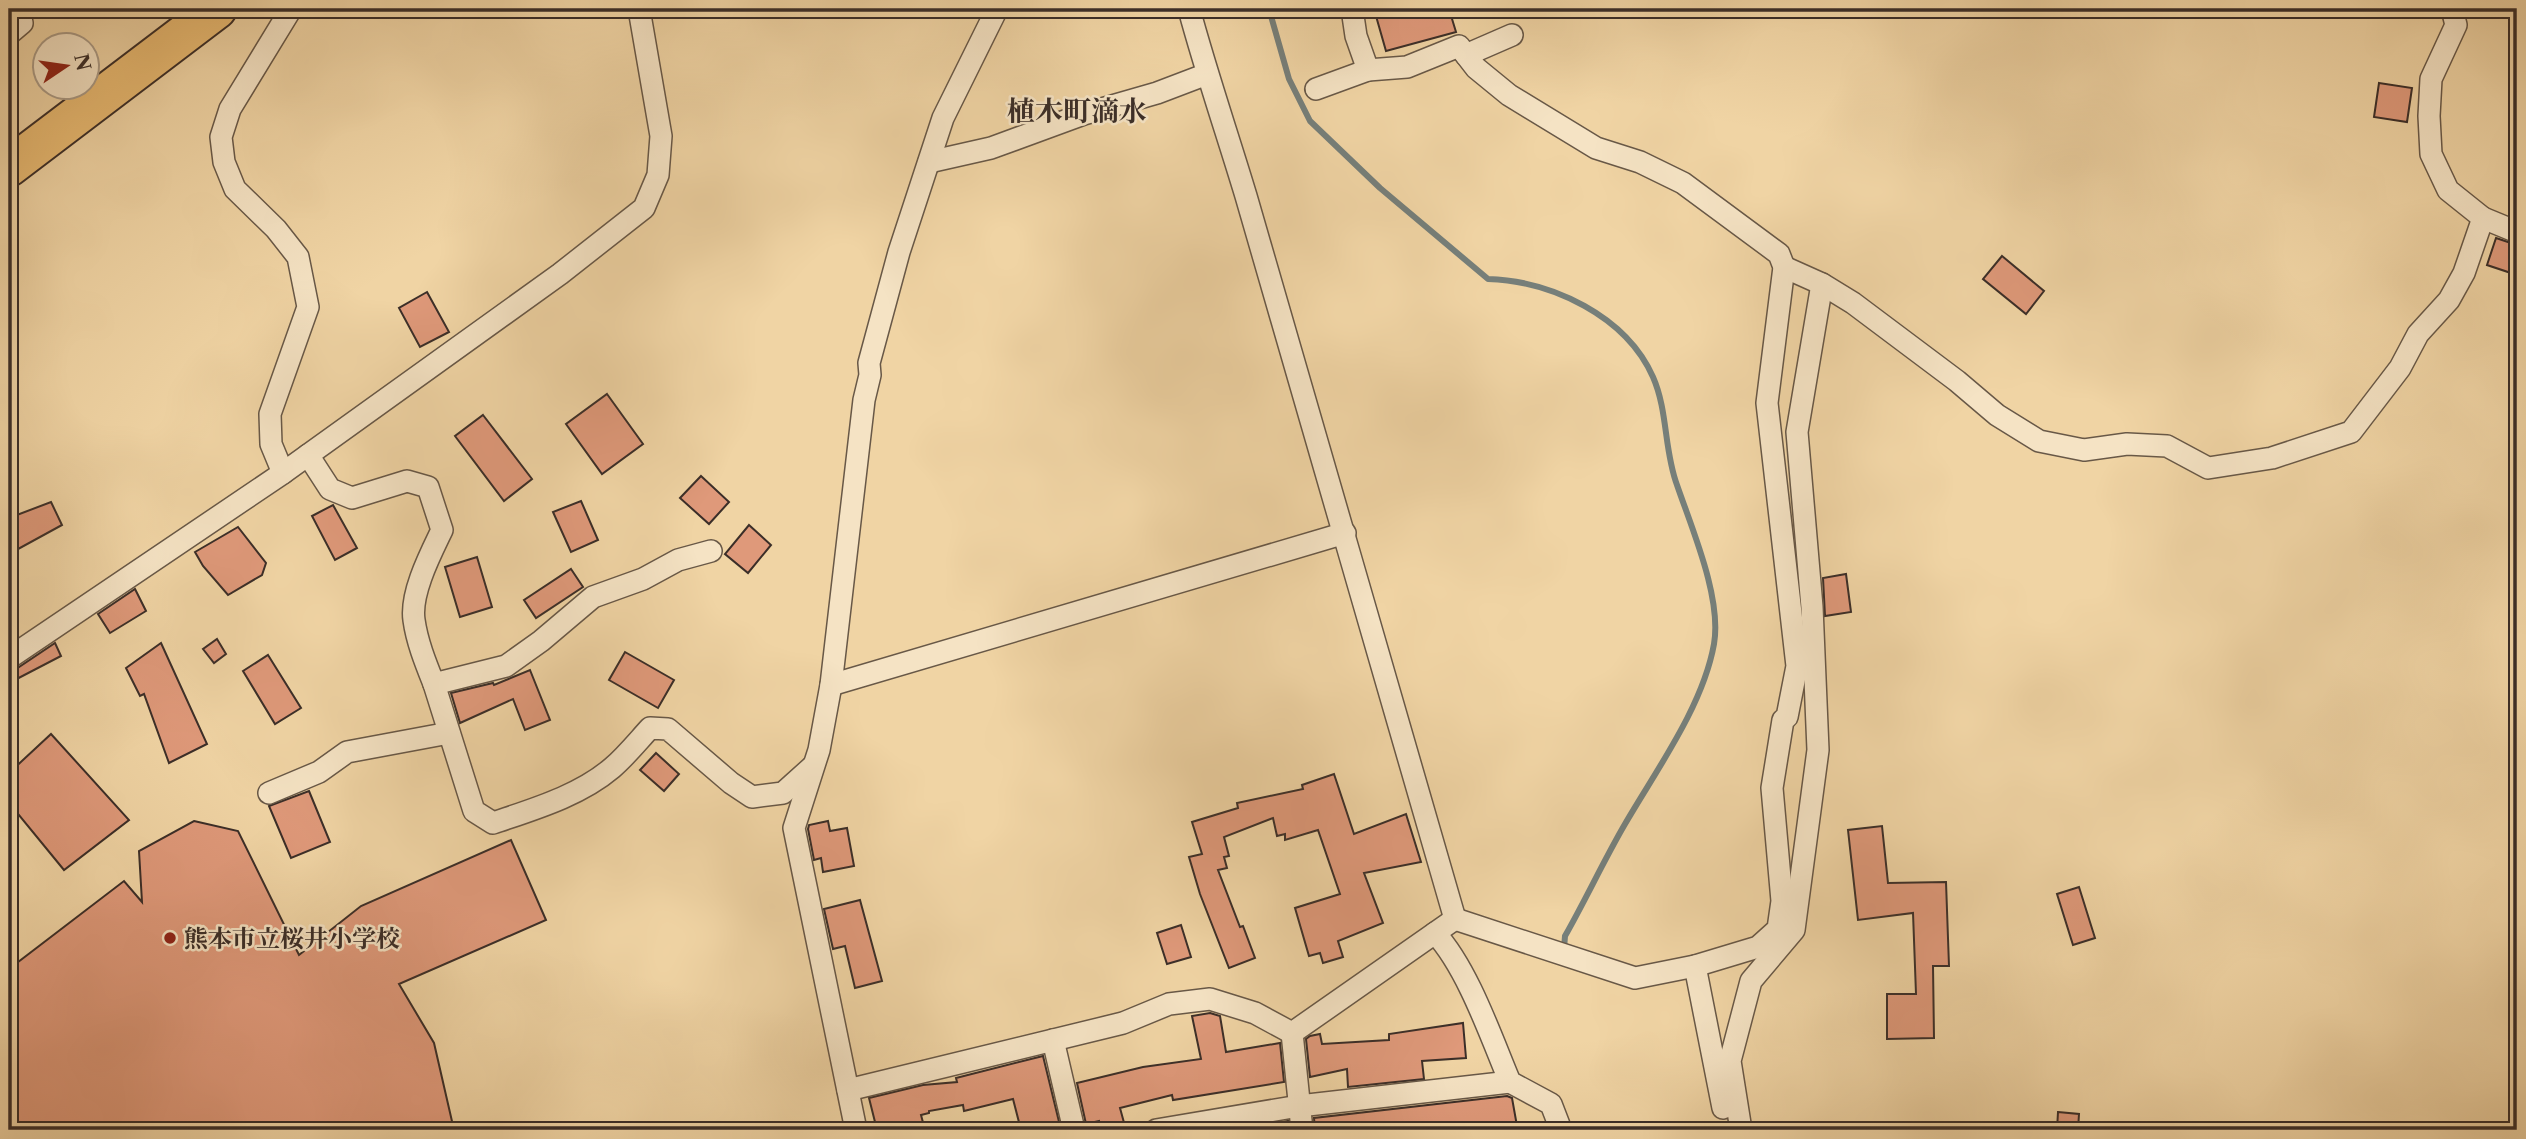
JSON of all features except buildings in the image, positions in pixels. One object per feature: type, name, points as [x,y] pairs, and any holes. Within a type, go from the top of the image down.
[{"type":"highway","points":[[9,167],[218,9]]},
{"type":"street","points":[[9,34],[22,23],[19,9]]},
{"type":"street","points":[[283,473],[271,444],[270,414],[308,307],[298,257],[276,229],[235,189],[224,162],[220,137],[230,109],[291,9]]},
{"type":"street","points":[[9,657],[283,473],[560,274],[644,208],[658,175],[660,136],[639,9]]},
{"type":"street","points":[[856,1130],[794,828],[815,764],[831,685],[862,413],[870,374],[869,363],[899,252],[943,118],[997,9]]},
{"type":"street","points":[[1189,9],[1345,533],[1455,919]]},
{"type":"street","points":[[1352,9],[1356,36],[1368,71]]},
{"type":"street","points":[[2452,9],[2456,25],[2431,79],[2431,154],[2448,190],[2483,218],[2517,232]]},
{"type":"street","points":[[1466,55],[1512,35]]},
{"type":"street","points":[[1316,89],[1368,71],[1407,67],[1459,46],[1476,68],[1509,95],[1596,148],[1640,162],[1683,183],[1779,254],[1784,267],[1767,403],[1797,666],[1787,718],[1783,720],[1772,788],[1782,901],[1778,929],[1758,947],[1695,966],[1635,978],[1455,919]]},
{"type":"street","points":[[929,162],[990,148],[1207,74]]},
{"type":"street","points":[[1784,267],[1822,284],[1853,303],[1997,415],[2039,441],[2084,450],[2127,444],[2167,446],[2208,468],[2272,458],[2351,432],[2400,368],[2418,334],[2449,300],[2464,273],[2483,218]]},
{"type":"street","points":[[1741,1130],[1730,1061],[1751,981],[1794,930],[1818,750],[1812,607],[1797,432],[1822,284]]},
{"type":"street","points":[[308,455],[330,489],[352,498],[407,481],[428,487],[442,530],[427,561],[413,618],[474,811],[494,822],[548,804],[590,783],[612,767],[650,728],[667,729],[731,783],[752,797],[783,793],[815,764]]},
{"type":"street","points":[[831,685],[1345,533]]},
{"type":"street","points":[[434,684],[506,666],[541,641],[593,597],[643,579],[678,560],[712,551]]},
{"type":"street","points":[[269,793],[319,772],[347,752],[449,733]]},
{"type":"street","points":[[1292,1033],[1455,919]]},
{"type":"street","points":[[1435,933],[1444,943],[1480,1009],[1510,1082]]},
{"type":"street","points":[[1695,966],[1728,1130]]},
{"type":"street","points":[[848,1090],[1123,1023],[1169,1004],[1210,999],[1255,1013],[1292,1033]]},
{"type":"street","points":[[1292,1033],[1302,1130]]},
{"type":"street","points":[[1053,1040],[1074,1130]]},
{"type":"street","points":[[1156,1130],[1299,1106],[1510,1082],[1551,1104],[1561,1130]]},
{"type":"waterway","points":[[1269,9],[1289,79],[1310,121],[1380,188],[1488,279],[1512,281],[1561,295],[1606,320],[1625,336],[1641,355],[1658,390],[1673,472],[1710,585],[1714,606],[1714,644],[1700,691],[1689,714],[1610,851],[1565,936],[1564,949]]},
{"type":"place","name":"熊本市立桜井小学校","points":[[170,938]]},
{"type":"district","name":"植木町滴水","points":[[1077,111]]}]
